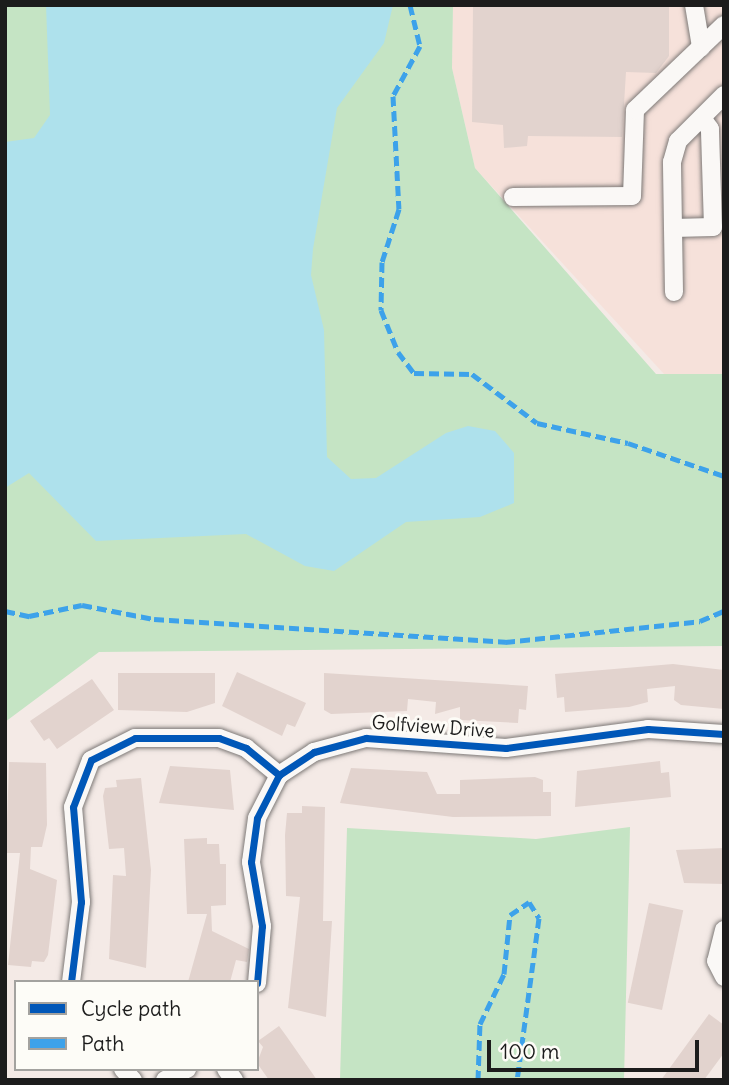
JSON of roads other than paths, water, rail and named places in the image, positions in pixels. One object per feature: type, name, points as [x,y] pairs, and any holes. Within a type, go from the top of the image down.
[{"type":"street","points":[[694,5],[701,47]]},
{"type":"street","points":[[513,197],[632,196],[635,110],[724,25]]},
{"type":"street","points":[[674,292],[671,162],[678,141],[724,95]]},
{"type":"street","points":[[673,228],[713,227],[710,129],[702,118]]},
{"type":"street","name":"Golfview Drive","points":[[279,775],[321,748],[366,738],[506,748],[648,729],[724,734]]},
{"type":"street","points":[[71,980],[81,902],[73,807],[91,760],[135,738],[219,738],[246,748],[279,775],[251,844],[263,939],[257,980]]},
{"type":"street","points":[[724,930],[716,961],[724,977]]},
{"type":"street","points":[[165,1080],[183,1071]]},
{"type":"water","points":[[46,5],[393,5],[384,43],[337,108],[313,249],[311,275],[324,330],[327,457],[351,479],[376,478],[446,433],[468,426],[495,431],[514,453],[514,503],[480,517],[406,522],[334,571],[305,566],[246,534],[96,541],[29,473],[5,488],[5,142],[34,138],[50,115]]}]
